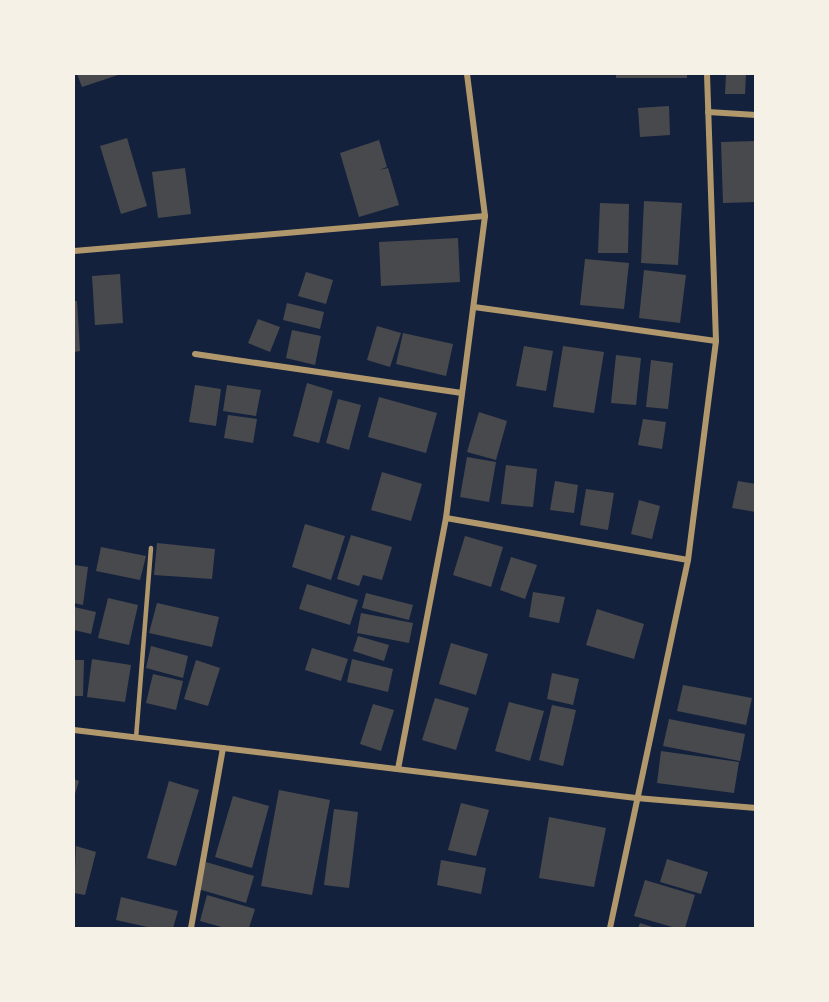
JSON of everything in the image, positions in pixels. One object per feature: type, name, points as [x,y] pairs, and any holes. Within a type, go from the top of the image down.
[{"type":"street","points":[[398,769],[446,518],[485,216],[467,74]]},
{"type":"street","points":[[610,928],[688,560],[716,341],[707,74]]},
{"type":"street","points":[[708,112],[756,115]]},
{"type":"street","points":[[74,251],[485,216]]},
{"type":"street","points":[[474,307],[716,341]]},
{"type":"street","points":[[195,354],[462,393]]},
{"type":"street","points":[[446,518],[688,560]]},
{"type":"street","points":[[74,730],[636,798],[756,808]]},
{"type":"street","points":[[190,928],[223,748]]},
{"type":"lane","points":[[136,738],[151,548]]},
{"type":"building","points":[[77,74],[121,74],[82,87]]},
{"type":"building","points":[[616,74],[687,74],[687,78],[616,78]]},
{"type":"building","points":[[726,74],[746,74],[745,94],[725,94]]},
{"type":"building","points":[[669,106],[670,135],[640,137],[638,108]]},
{"type":"building","points":[[127,138],[147,206],[121,214],[100,146]]},
{"type":"building","points":[[379,140],[387,167],[379,170],[388,168],[399,205],[359,217],[340,153]]},
{"type":"building","points":[[756,141],[756,202],[723,203],[721,142]]},
{"type":"building","points":[[185,168],[191,214],[158,218],[152,172]]},
{"type":"building","points":[[644,201],[682,203],[678,265],[641,263]]},
{"type":"building","points":[[600,203],[629,204],[628,253],[598,253]]},
{"type":"building","points":[[458,238],[460,282],[381,286],[379,242]]},
{"type":"building","points":[[585,259],[629,263],[624,309],[580,305]]},
{"type":"building","points":[[644,270],[686,275],[680,323],[639,318]]},
{"type":"building","points":[[306,272],[333,280],[326,304],[298,296]]},
{"type":"building","points":[[120,274],[123,323],[95,325],[92,276]]},
{"type":"building","points":[[74,301],[77,301],[80,351],[74,352]]},
{"type":"building","points":[[287,303],[324,312],[320,329],[283,320]]},
{"type":"building","points":[[258,319],[280,327],[270,352],[248,343]]},
{"type":"building","points":[[377,326],[401,333],[390,367],[367,360]]},
{"type":"building","points":[[292,330],[321,336],[315,365],[286,358]]},
{"type":"building","points":[[403,333],[453,344],[446,376],[396,364]]},
{"type":"building","points":[[524,346],[553,351],[546,391],[516,386]]},
{"type":"building","points":[[563,346],[604,352],[594,413],[553,407]]},
{"type":"building","points":[[616,355],[641,358],[636,405],[611,403]]},
{"type":"building","points":[[651,360],[673,363],[668,409],[646,407]]},
{"type":"building","points":[[307,383],[333,391],[319,443],[293,436]]},
{"type":"building","points":[[195,385],[221,389],[216,426],[189,422]]},
{"type":"building","points":[[227,385],[261,390],[256,416],[223,411]]},
{"type":"building","points":[[379,397],[437,413],[426,453],[368,437]]},
{"type":"building","points":[[338,399],[361,405],[349,450],[326,443]]},
{"type":"building","points":[[479,412],[507,421],[496,460],[467,452]]},
{"type":"building","points":[[228,415],[257,419],[253,443],[224,438]]},
{"type":"building","points":[[643,419],[666,422],[662,449],[638,445]]},
{"type":"building","points":[[467,457],[496,462],[489,502],[460,497]]},
{"type":"building","points":[[506,465],[537,469],[533,507],[501,504]]},
{"type":"building","points":[[382,472],[422,484],[411,521],[371,510]]},
{"type":"building","points":[[555,481],[578,485],[574,513],[550,510]]},
{"type":"building","points":[[738,481],[756,484],[756,512],[732,508]]},
{"type":"building","points":[[586,489],[614,493],[608,530],[580,525]]},
{"type":"building","points":[[639,500],[660,506],[652,539],[631,534]]},
{"type":"building","points":[[305,524],[345,536],[331,580],[292,567]]},
{"type":"building","points":[[351,535],[392,547],[382,580],[363,575],[359,586],[337,579]]},
{"type":"building","points":[[465,536],[503,547],[491,587],[453,575]]},
{"type":"building","points":[[157,543],[215,549],[212,579],[154,575]]},
{"type":"building","points":[[101,547],[146,556],[140,580],[96,571]]},
{"type":"building","points":[[511,557],[537,565],[525,599],[500,590]]},
{"type":"building","points":[[74,565],[88,567],[83,605],[74,603]]},
{"type":"building","points":[[307,584],[358,600],[350,625],[299,609]]},
{"type":"building","points":[[533,592],[565,597],[559,623],[529,617]]},
{"type":"building","points":[[366,593],[413,605],[409,620],[362,608]]},
{"type":"building","points":[[108,598],[138,605],[129,645],[98,638]]},
{"type":"building","points":[[157,603],[219,617],[212,647],[149,633]]},
{"type":"building","points":[[74,607],[96,612],[91,634],[74,630]]},
{"type":"building","points":[[597,609],[644,624],[634,659],[586,645]]},
{"type":"building","points":[[361,613],[413,623],[409,643],[357,633]]},
{"type":"building","points":[[358,636],[389,645],[384,661],[353,651]]},
{"type":"building","points":[[451,643],[488,654],[476,695],[439,684]]},
{"type":"building","points":[[151,646],[188,656],[183,678],[146,668]]},
{"type":"building","points":[[312,648],[348,659],[341,681],[305,670]]},
{"type":"building","points":[[92,659],[131,665],[125,702],[87,697]]},
{"type":"building","points":[[352,659],[393,669],[388,692],[347,682]]},
{"type":"building","points":[[74,660],[84,660],[83,696],[74,696]]},
{"type":"building","points":[[196,660],[220,668],[208,706],[184,699]]},
{"type":"building","points":[[552,673],[579,679],[573,705],[547,699]]},
{"type":"building","points":[[153,674],[183,681],[176,710],[146,703]]},
{"type":"building","points":[[683,685],[752,698],[746,725],[677,711]]},
{"type":"building","points":[[435,698],[469,708],[456,750],[422,740]]},
{"type":"building","points":[[509,702],[544,711],[530,761],[495,751]]},
{"type":"building","points":[[373,704],[394,710],[381,751],[360,744]]},
{"type":"building","points":[[552,705],[576,710],[563,766],[539,760]]},
{"type":"building","points":[[669,719],[745,734],[740,761],[663,746]]},
{"type":"building","points":[[661,751],[739,762],[734,793],[657,783]]},
{"type":"building","points":[[74,779],[79,781],[74,797]]},
{"type":"building","points":[[169,781],[199,790],[176,866],[147,858]]},
{"type":"building","points":[[279,790],[330,800],[312,895],[261,886]]},
{"type":"building","points":[[233,796],[269,806],[252,868],[215,857]]},
{"type":"building","points":[[461,803],[489,810],[476,856],[448,850]]},
{"type":"building","points":[[334,809],[358,812],[349,888],[324,885]]},
{"type":"building","points":[[549,817],[606,828],[594,887],[539,878]]},
{"type":"building","points":[[76,846],[96,852],[85,895],[74,893]]},
{"type":"building","points":[[667,859],[708,872],[701,894],[660,882]]},
{"type":"building","points":[[441,860],[486,868],[481,894],[437,885]]},
{"type":"building","points":[[206,862],[254,876],[246,903],[198,889]]},
{"type":"building","points":[[645,880],[695,895],[685,928],[676,928],[634,916]]},
{"type":"building","points":[[207,895],[255,909],[249,928],[225,928],[200,921]]},
{"type":"building","points":[[121,897],[178,911],[173,928],[152,928],[116,920]]},
{"type":"building","points":[[640,923],[656,928],[638,928]]}]
